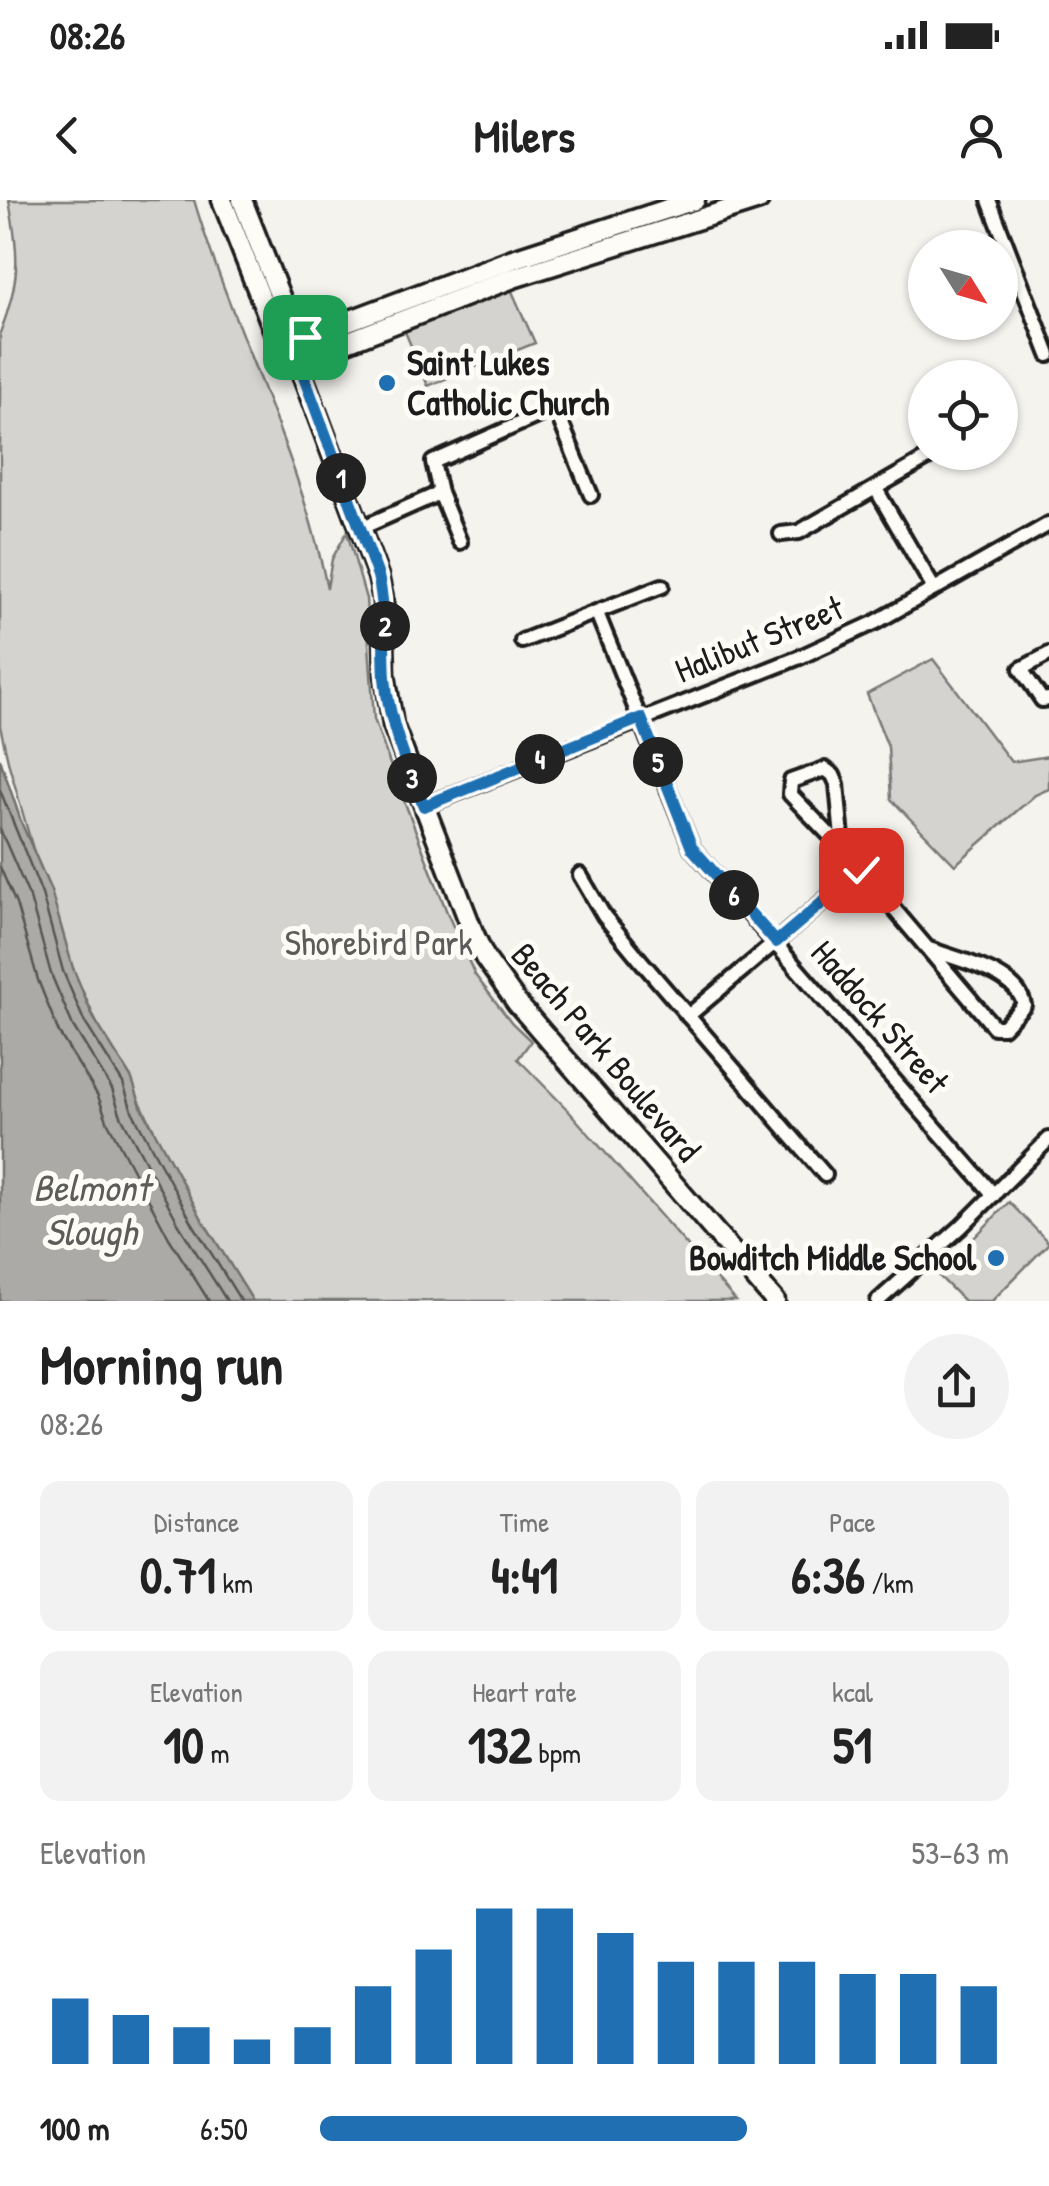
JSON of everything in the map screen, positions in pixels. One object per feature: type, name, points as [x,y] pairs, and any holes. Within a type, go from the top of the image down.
[{"type":"main road","name":"Beach Park Boulevard","points":[[222,200],[298,361],[361,528],[383,600],[385,675],[393,725],[473,932],[499,981],[775,1301]]},
{"type":"main road","name":"Beach Park Boulevard","points":[[242,200],[288,344]]},
{"type":"main road","points":[[288,344],[512,259],[695,200]]},
{"type":"main road","points":[[298,361],[514,278],[759,200]]},
{"type":"street","points":[[989,200],[1049,355]]},
{"type":"street","points":[[460,542],[433,462],[556,408],[591,495]]},
{"type":"street","points":[[781,534],[800,532],[908,470]]},
{"type":"street","points":[[876,489],[934,589]]},
{"type":"street","points":[[361,528],[440,492]]},
{"type":"street","name":"Halibut Street","points":[[424,806],[800,658],[876,622],[1049,524]]},
{"type":"street","points":[[522,641],[662,586]]},
{"type":"street","name":"Haddock Street","points":[[597,613],[692,848],[994,1195]]},
{"type":"street","points":[[1049,654],[1021,670],[1042,700],[1049,699]]},
{"type":"street","points":[[843,849],[833,775],[825,769],[791,782],[790,794],[843,849],[996,1029],[1003,1027],[1024,1005],[1006,979],[928,948]]},
{"type":"street","points":[[688,1016],[861,870]]},
{"type":"street","points":[[580,875],[604,916],[825,1175]]},
{"type":"street","points":[[878,1301],[1049,1139]]},
{"type":"green space","name":"Shorebird Park","points":[[9,200],[194,200],[300,489],[327,588],[332,559],[347,532],[366,599],[374,719],[448,915],[475,975],[531,1041],[518,1059],[736,1301],[244,1301],[179,1211],[153,1128],[98,1026],[72,967],[45,891],[0,726],[0,333],[12,297],[16,267]]},
{"type":"green space","points":[[511,289],[535,343],[428,386],[403,327]]},
{"type":"green space","points":[[933,659],[1011,762],[1049,756],[1049,789],[1035,795],[955,865],[891,799],[888,747],[867,694]]},
{"type":"green space","points":[[1009,1202],[1049,1243],[992,1301],[964,1301],[938,1275]]},
{"type":"water","name":"Belmont Slough","points":[[0,759],[51,891],[73,968],[93,1017],[132,1079],[141,1106],[202,1219],[253,1301],[0,1301]]},
{"type":"place","name":"Saint Lukes Catholic Church","points":[[387,383]]},
{"type":"place","name":"Bowditch Middle School","points":[[996,1258]]},
{"type":"route","points":[[305,337],[295,340],[298,361],[378,576],[393,725],[424,806],[641,718],[692,848],[776,942],[861,870]]}]
